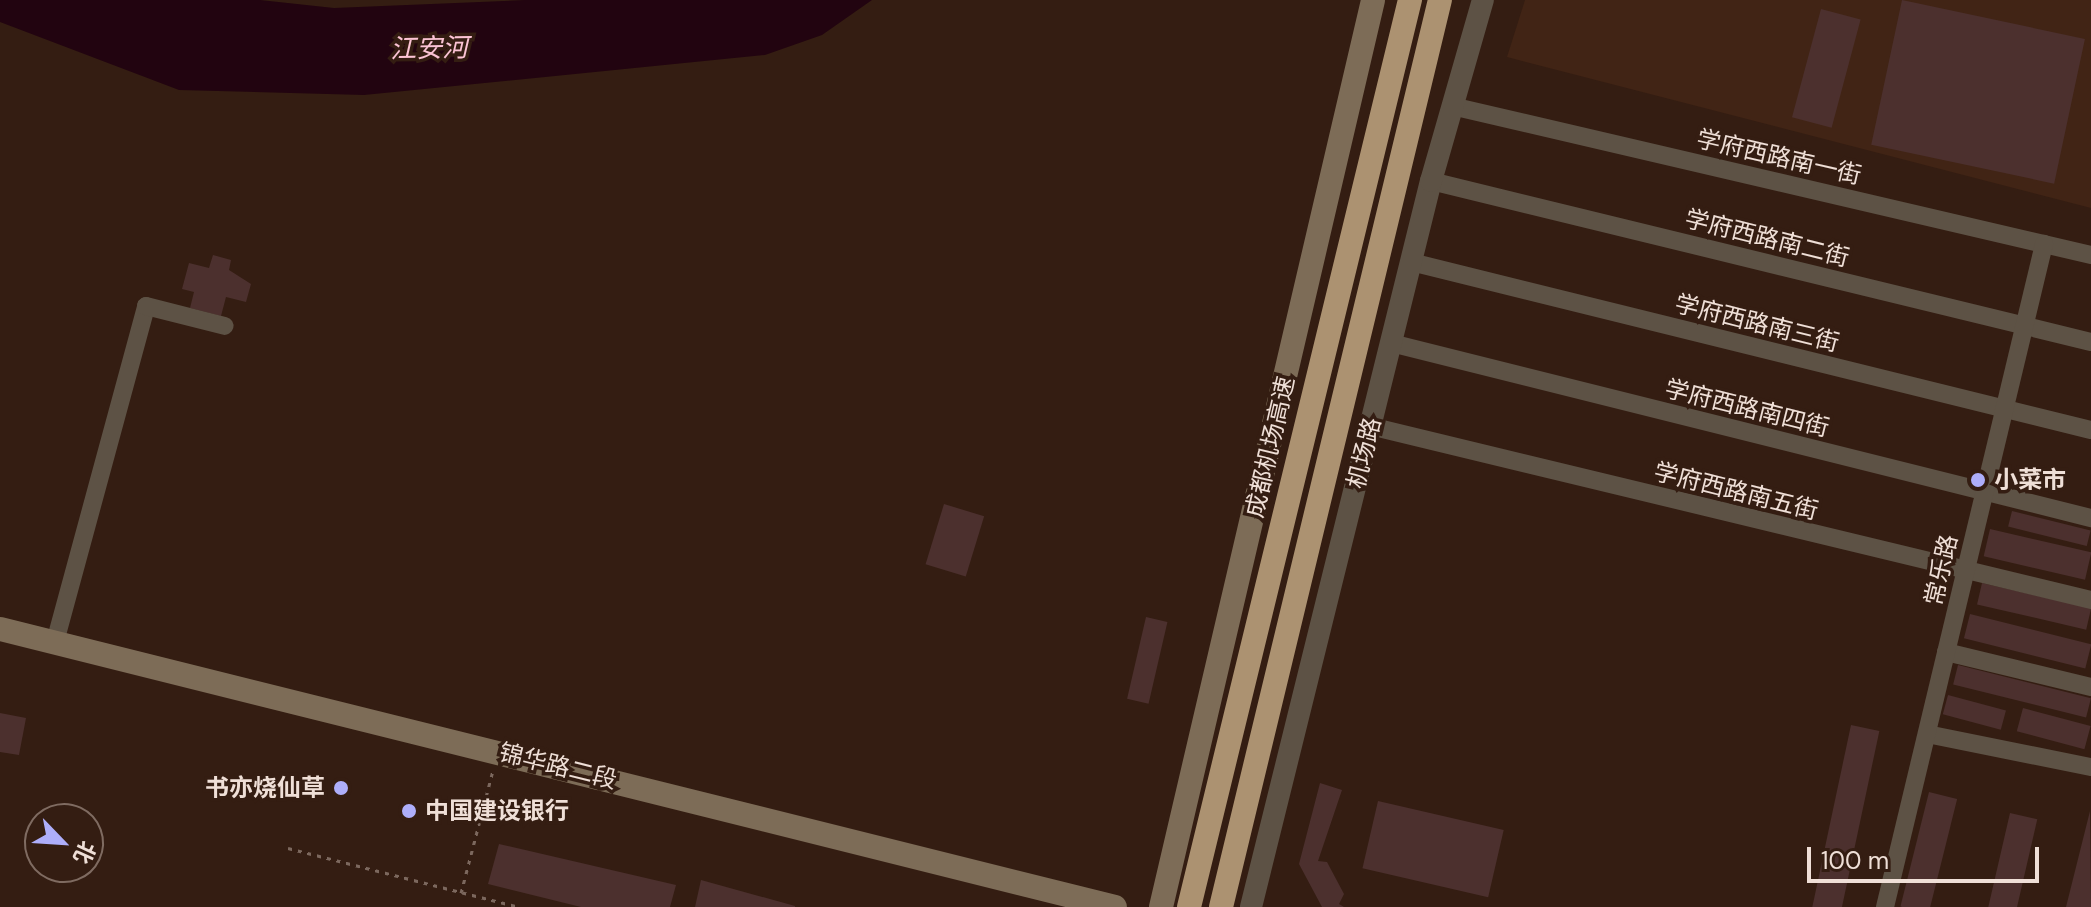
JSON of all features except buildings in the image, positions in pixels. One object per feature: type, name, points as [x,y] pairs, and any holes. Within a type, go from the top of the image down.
[{"type":"highway","name":"成都机场高速","points":[[1189,907],[1410,0]]},
{"type":"highway","points":[[1221,907],[1439,2]]},
{"type":"main road","points":[[1161,907],[1373,0]]},
{"type":"main road","name":"锦华路二段","points":[[0,629],[1115,907]]},
{"type":"street","name":"机场路","points":[[1251,907],[1431,181],[1456,107],[1483,0]]},
{"type":"street","name":"学府西路南一街","points":[[1456,107],[2091,255]]},
{"type":"street","name":"学府西路南二街","points":[[1431,181],[2091,342]]},
{"type":"street","name":"常乐路","points":[[1885,907],[2044,244]]},
{"type":"street","name":"学府西路南三街","points":[[1411,262],[2091,430]]},
{"type":"street","points":[[55,642],[146,306],[225,326]]},
{"type":"street","name":"学府西路南四街","points":[[1391,343],[2091,518]]},
{"type":"street","name":"学府西路南五街","points":[[1370,426],[2091,600]]},
{"type":"street","points":[[1946,652],[2091,687]]},
{"type":"street","points":[[1927,734],[2091,767]]},
{"type":"path","points":[[461,893],[498,751]]},
{"type":"path","points":[[288,848],[519,907]]},
{"type":"shaded area","points":[[1525,0],[2091,0],[2091,208],[1507,57]]},
{"type":"water","name":"江安河","points":[[0,0],[260,0],[334,8],[525,0],[872,0],[822,35],[765,55],[364,95],[179,90],[0,22]]},
{"type":"place","name":"小菜市","points":[[1978,480]]},
{"type":"place","name":"书亦烧仙草","points":[[341,788]]},
{"type":"place","name":"中国建设银行","points":[[409,811]]}]
